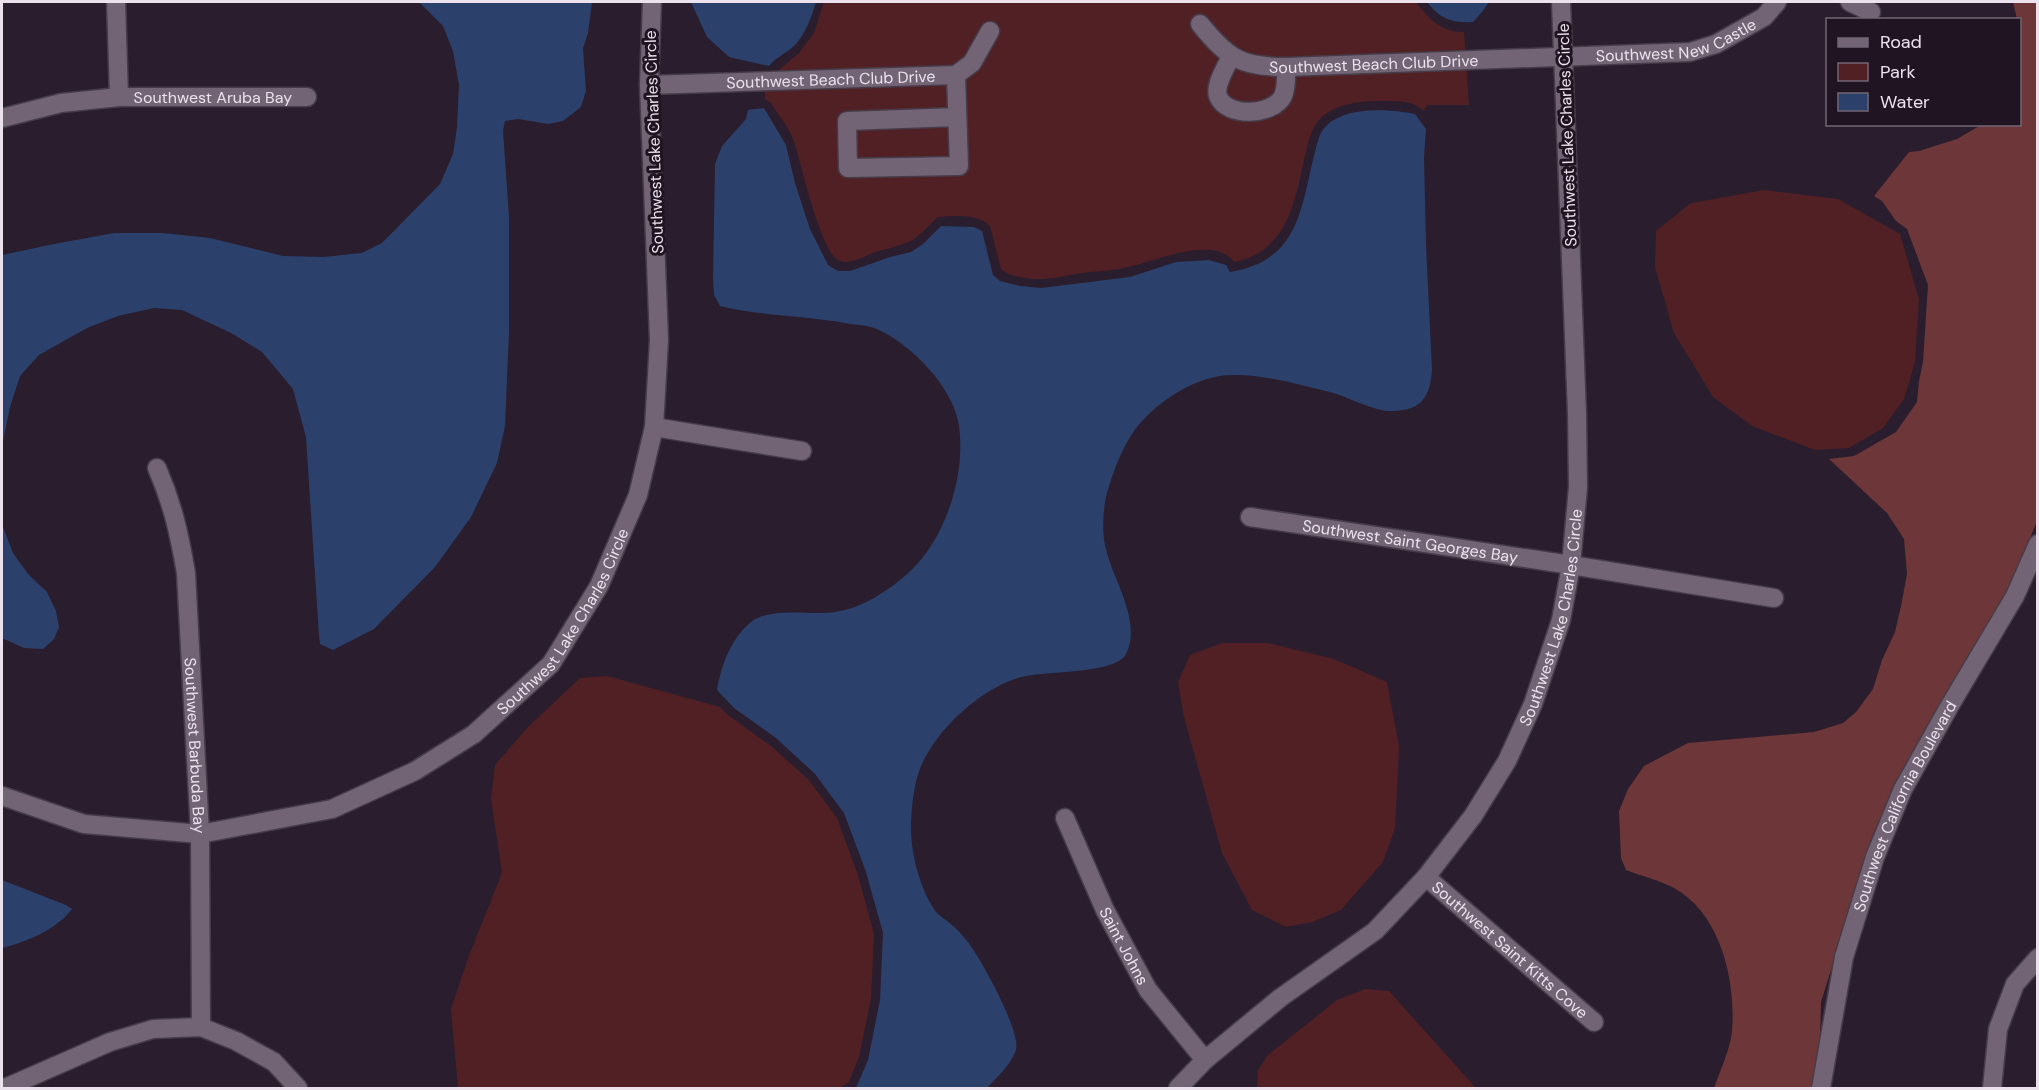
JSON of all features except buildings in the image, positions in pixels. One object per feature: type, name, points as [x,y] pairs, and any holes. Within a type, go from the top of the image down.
[{"type":"street","name":"Southwest Aruba Bay","points":[[116,2],[119,98]]},
{"type":"street","name":"Southwest Lake Charles Circle","points":[[2,796],[84,824],[200,834],[332,809],[415,771],[474,734],[551,664],[599,586],[638,495],[654,426],[659,340],[650,85],[652,2]]},
{"type":"street","name":"Southwest Lake Charles Circle","points":[[1178,1089],[1205,1060],[1280,998],[1375,931],[1426,877],[1473,816],[1506,760],[1533,704],[1560,620],[1571,565],[1578,487],[1565,57],[1561,2]]},
{"type":"street","name":"Southwest New Castle","points":[[1565,57],[1690,52],[1716,44],[1764,17],[1777,2]]},
{"type":"street","points":[[1850,2],[1871,12]]},
{"type":"street","name":"Southwest Beach Club Drive","points":[[1200,24],[1234,59],[1260,66],[1565,57]]},
{"type":"street","name":"Southwest Beach Club Drive","points":[[650,85],[956,75],[972,63],[990,31]]},
{"type":"street","points":[[1231,56],[1218,90],[1218,96],[1223,104],[1233,109],[1251,112],[1264,111],[1272,107],[1283,96],[1286,67]]},
{"type":"street","points":[[956,75],[959,166],[848,168],[847,121],[957,117]]},
{"type":"street","name":"Southwest Aruba Bay","points":[[2,118],[61,103],[119,98],[307,97]]},
{"type":"street","points":[[654,426],[802,451]]},
{"type":"street","name":"Southwest Barbuda Bay","points":[[157,468],[171,500],[186,573],[200,834],[201,1027]]},
{"type":"street","name":"Southwest Saint Georges Bay","points":[[1250,517],[1774,598]]},
{"type":"street","name":"Southwest California Boulevard","points":[[1821,1089],[1844,957],[1875,857],[1903,789],[2015,596],[2037,543]]},
{"type":"street","name":"Saint Johns","points":[[1065,818],[1106,910],[1148,990],[1205,1060]]},
{"type":"street","name":"Southwest Saint Kitts Cove","points":[[1426,877],[1594,1022]]},
{"type":"street","points":[[1992,1089],[1998,1029],[2015,984],[2037,958]]},
{"type":"street","points":[[5,1089],[110,1042],[153,1029],[201,1027],[236,1041],[274,1062],[298,1089]]},
{"type":"green space","points":[[824,2],[1416,2],[1442,27],[1464,32],[1469,105],[1427,105],[1424,111],[1420,107],[1404,102],[1365,102],[1342,106],[1327,113],[1312,131],[1292,207],[1278,236],[1266,248],[1234,262],[1225,254],[1213,250],[1199,250],[1117,269],[1056,278],[1031,279],[1009,274],[1001,269],[990,226],[979,219],[958,216],[938,217],[910,241],[844,262],[833,255],[826,243],[812,207],[790,132],[771,103],[765,99],[764,75],[773,75],[799,53],[814,33]]},
{"type":"green space","points":[[1764,190],[1838,199],[1900,234],[1919,299],[1915,362],[1904,399],[1883,428],[1849,448],[1815,450],[1752,426],[1713,397],[1674,333],[1655,267],[1656,231],[1691,203]]},
{"type":"green space","points":[[1222,643],[1268,643],[1334,659],[1387,682],[1399,746],[1395,828],[1383,862],[1341,910],[1312,922],[1286,927],[1252,910],[1222,853],[1184,717],[1178,682],[1190,655]]},
{"type":"green space","points":[[607,676],[720,707],[771,746],[809,780],[837,818],[858,875],[874,934],[871,999],[859,1057],[849,1082],[839,1088],[458,1088],[451,1009],[470,953],[502,873],[491,799],[495,765],[528,727],[580,678]]},
{"type":"green space","points":[[1365,989],[1389,991],[1476,1088],[1257,1088],[1258,1070],[1268,1055],[1337,1000]]},
{"type":"shaded area","points":[[2013,2],[2037,2],[2037,521],[2008,592],[1867,854],[1821,1002],[1820,1043],[1812,1088],[1714,1088],[1727,1053],[1732,1031],[1731,991],[1722,951],[1714,931],[1690,900],[1668,885],[1626,870],[1621,858],[1619,811],[1628,789],[1644,766],[1688,743],[1814,732],[1843,723],[1856,712],[1873,689],[1882,660],[1895,632],[1901,606],[1907,574],[1904,539],[1887,513],[1829,459],[1854,456],[1896,432],[1917,402],[1923,362],[1928,285],[1907,229],[1896,221],[1882,201],[1874,196],[1909,152],[1957,139],[1979,126],[2021,126],[2021,18],[2017,18]]},
{"type":"water","points":[[419,2],[592,2],[588,33],[583,48],[586,91],[581,107],[563,121],[548,124],[518,119],[505,121],[503,131],[509,217],[509,332],[505,426],[497,463],[471,517],[435,567],[374,629],[333,650],[320,644],[306,437],[293,389],[262,352],[231,333],[182,310],[154,308],[118,316],[87,328],[39,355],[20,376],[10,407],[2,446],[2,255],[114,233],[163,233],[210,238],[283,256],[323,257],[362,253],[382,243],[440,184],[453,154],[459,85],[453,51],[443,26]]},
{"type":"water","points":[[691,2],[816,2],[799,40],[769,66],[729,57],[707,37]]},
{"type":"water","points":[[1427,2],[1489,2],[1473,22],[1466,22],[1447,19]]},
{"type":"water","points":[[764,108],[786,145],[810,229],[828,265],[838,271],[850,271],[911,252],[923,244],[941,226],[974,227],[982,231],[993,275],[1000,281],[1041,288],[1130,277],[1176,262],[1209,260],[1226,265],[1230,272],[1252,266],[1269,258],[1282,246],[1291,233],[1304,199],[1318,142],[1326,126],[1345,115],[1381,110],[1415,114],[1426,129],[1424,157],[1426,245],[1432,370],[1429,388],[1423,400],[1411,408],[1386,411],[1330,392],[1260,377],[1236,375],[1207,379],[1193,384],[1166,400],[1143,420],[1129,438],[1114,471],[1105,503],[1103,527],[1105,545],[1124,599],[1131,628],[1126,654],[1119,661],[1094,669],[1018,678],[989,691],[950,724],[929,750],[922,764],[915,785],[911,823],[912,845],[920,879],[936,911],[962,935],[982,963],[999,995],[1016,1041],[1016,1050],[1011,1061],[987,1088],[856,1088],[868,1060],[880,1000],[883,933],[866,872],[844,813],[815,774],[776,738],[734,708],[717,690],[728,653],[738,636],[751,622],[769,614],[825,613],[855,607],[873,598],[906,575],[932,545],[942,527],[956,486],[959,466],[959,426],[949,397],[929,369],[903,345],[877,329],[865,326],[720,306],[714,295],[715,164],[722,146],[746,119],[748,110]]},
{"type":"water","points":[[2,524],[13,553],[28,574],[47,592],[56,611],[59,627],[54,639],[43,649],[24,648],[2,638]]},
{"type":"water","points":[[2,880],[72,909],[49,929],[2,948]]}]
